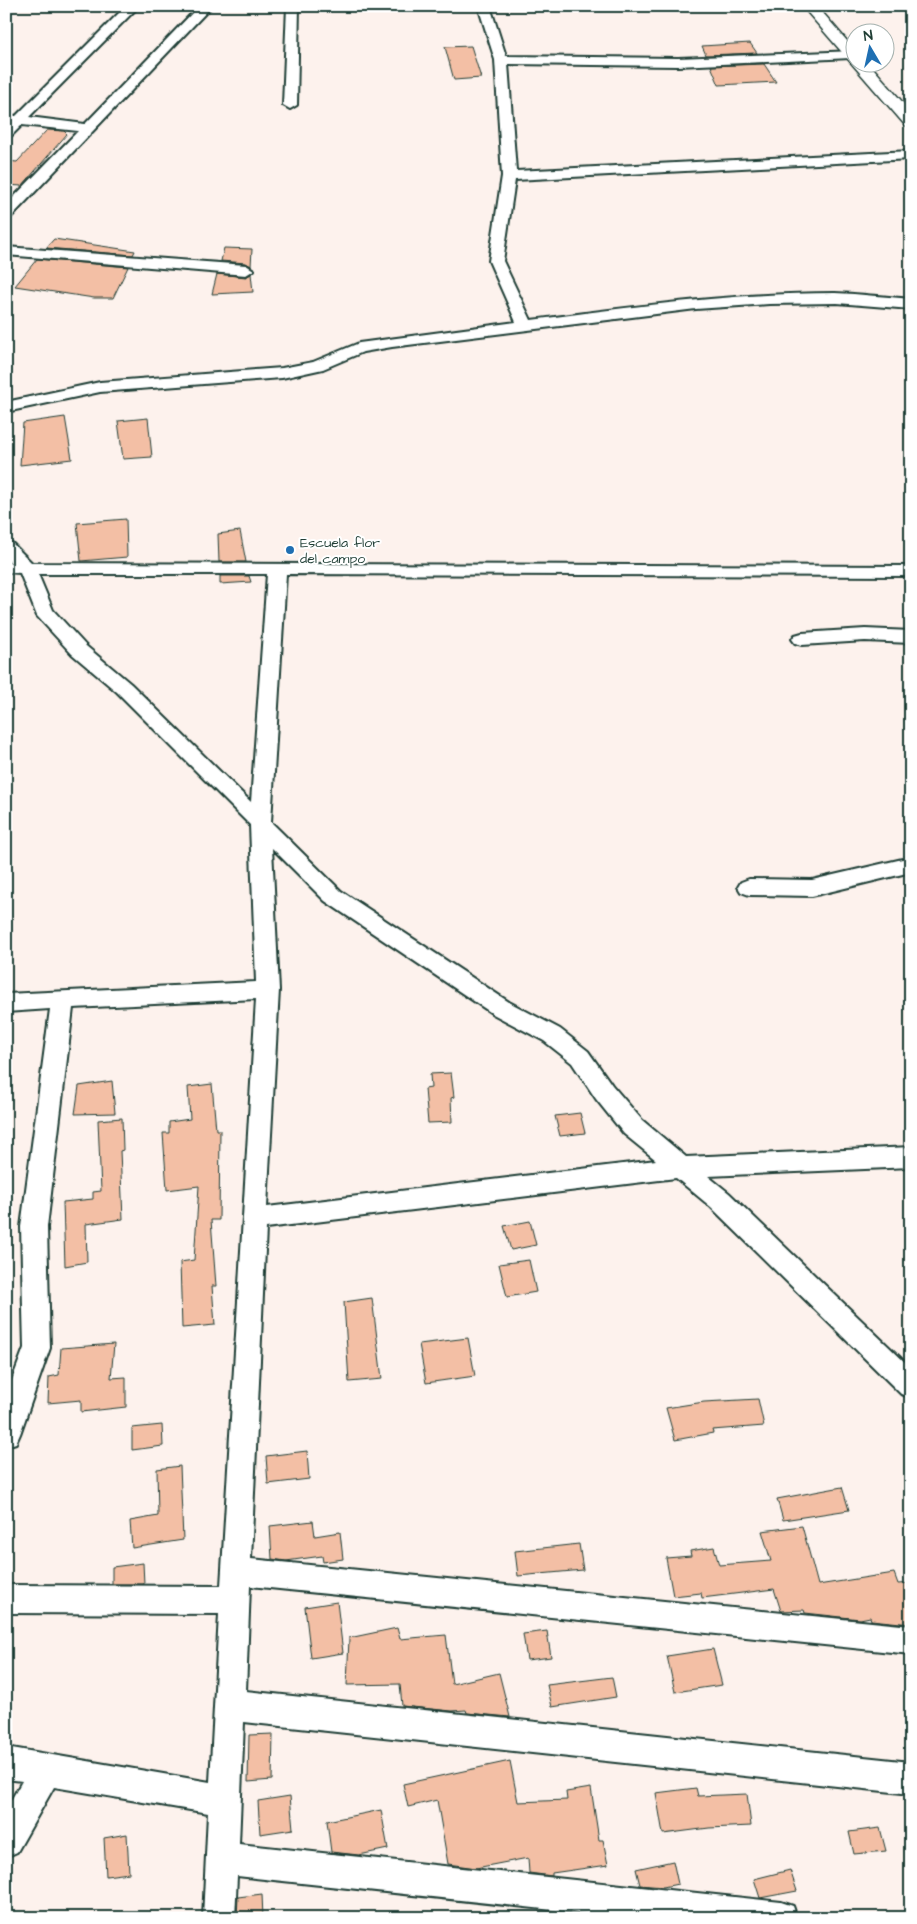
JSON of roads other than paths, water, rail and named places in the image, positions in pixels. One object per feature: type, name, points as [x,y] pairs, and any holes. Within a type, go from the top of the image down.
[{"type":"street","points":[[6,133],[12,120],[132,6]]},
{"type":"street","points":[[6,214],[206,6]]},
{"type":"street","points":[[290,105],[293,6]]},
{"type":"street","points":[[484,6],[502,60],[510,176],[496,261],[526,325]]},
{"type":"street","points":[[809,6],[844,46]]},
{"type":"street","points":[[502,60],[678,62],[844,58]]},
{"type":"street","points":[[867,72],[911,122]]},
{"type":"street","points":[[12,120],[89,128]]},
{"type":"street","points":[[510,176],[911,155]]},
{"type":"street","points":[[6,251],[246,270]]},
{"type":"street","points":[[6,407],[100,387],[282,373],[317,366],[359,348],[696,304],[770,299],[837,298],[911,304]]},
{"type":"street","points":[[6,547],[16,568],[44,612],[79,650],[124,688],[333,896],[501,1008],[552,1035],[580,1057],[604,1092],[633,1127],[720,1200],[911,1386]]},
{"type":"street","points":[[16,568],[911,570]]},
{"type":"street","points":[[219,1918],[254,1219],[268,990],[260,825],[277,569]]},
{"type":"street","points":[[802,639],[874,634],[911,637]]},
{"type":"street","points":[[749,887],[812,888],[911,864]]},
{"type":"street","points":[[6,1003],[268,990]]},
{"type":"street","points":[[6,1434],[37,1348],[34,1227],[63,1000]]},
{"type":"street","points":[[254,1219],[681,1167],[911,1157]]},
{"type":"street","points":[[237,1571],[911,1640]]},
{"type":"street","points":[[6,1599],[235,1600]]},
{"type":"street","points":[[230,1705],[911,1778]]},
{"type":"street","points":[[6,1763],[225,1800]]},
{"type":"street","points":[[6,1841],[46,1770]]},
{"type":"street","points":[[222,1858],[781,1918]]},
{"type":"place","name":"Escuela flor del campo","points":[[290,550]]}]
